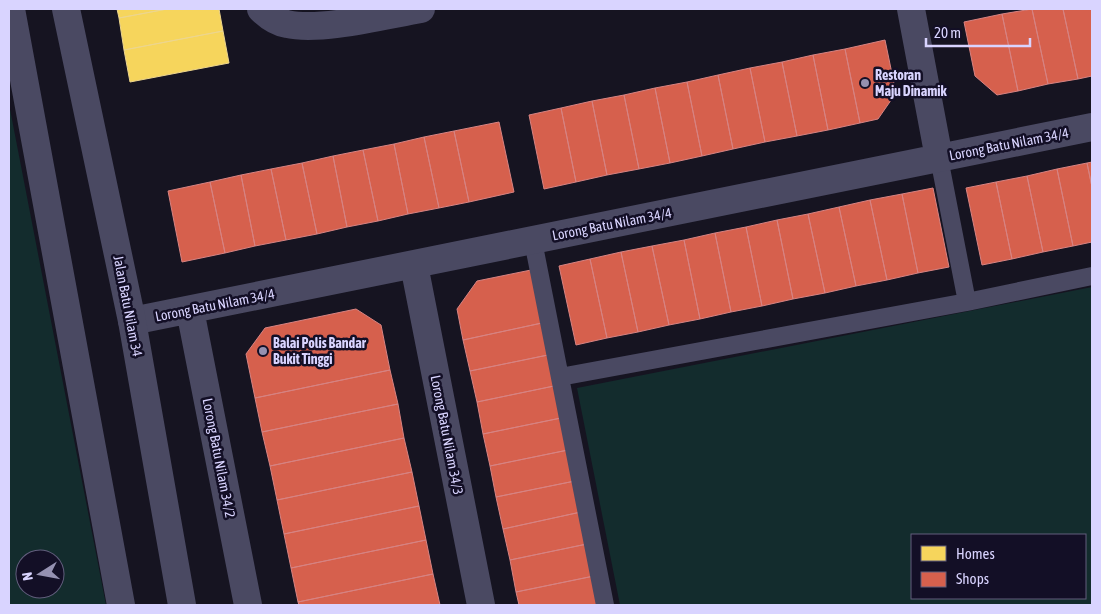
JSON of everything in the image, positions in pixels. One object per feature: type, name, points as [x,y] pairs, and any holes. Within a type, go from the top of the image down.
[{"type":"street","points":[[11,9],[121,605]]},
{"type":"street","name":"Jalan Batu Nilam 34","points":[[66,9],[132,322],[182,605]]},
{"type":"street","points":[[261,9],[270,18],[286,24],[313,27],[421,9]]},
{"type":"street","points":[[912,9],[939,158]]},
{"type":"street","name":"Lorong Batu Nilam 34/4","points":[[132,322],[1092,127]]},
{"type":"street","name":"Lorong Batu Nilam 34/3","points":[[414,265],[481,605]]},
{"type":"street","name":"Lorong Batu Nilam 34/2","points":[[190,310],[248,605]]},
{"type":"lane","points":[[939,158],[967,302]]},
{"type":"lane","points":[[533,240],[605,605]]},
{"type":"lane","points":[[560,377],[967,302],[1092,276]]},
{"type":"green space","points":[[9,104],[106,605],[9,605]]},
{"type":"green space","points":[[1092,287],[1092,605],[620,605],[577,388]]},
{"type":"building: Homes","points":[[117,9],[167,9],[119,18]]},
{"type":"building: Homes","points":[[167,9],[219,9],[223,31],[124,50],[119,18]]},
{"type":"building: Homes","points":[[223,31],[229,63],[130,82],[124,50]]},
{"type":"building: Shops","points":[[1032,9],[1048,84],[1018,91],[1002,14]]},
{"type":"building: Shops","points":[[1032,9],[1063,9],[1078,79],[1048,84]]},
{"type":"building: Shops","points":[[1063,9],[1092,9],[1092,76],[1078,79]]},
{"type":"building: Shops","points":[[1002,14],[1018,91],[997,95],[975,76],[964,22]]},
{"type":"building: Shops","points":[[885,40],[896,93],[878,119],[860,123],[845,49]]},
{"type":"building: Shops","points":[[845,49],[860,123],[828,130],[813,55]]},
{"type":"building: Shops","points":[[813,55],[828,130],[797,136],[782,62]]},
{"type":"building: Shops","points":[[782,62],[797,136],[765,142],[750,68]]},
{"type":"building: Shops","points":[[750,68],[765,142],[733,149],[718,75]]},
{"type":"building: Shops","points":[[718,75],[733,149],[702,156],[687,82]]},
{"type":"building: Shops","points":[[687,82],[702,156],[670,163],[655,88]]},
{"type":"building: Shops","points":[[655,88],[670,163],[639,169],[624,95]]},
{"type":"building: Shops","points":[[624,95],[639,169],[607,175],[592,101]]},
{"type":"building: Shops","points":[[592,101],[607,175],[576,182],[561,108]]},
{"type":"building: Shops","points":[[561,108],[576,182],[544,189],[529,115]]},
{"type":"building: Shops","points":[[499,122],[514,192],[469,202],[454,131]]},
{"type":"building: Shops","points":[[454,131],[469,202],[439,208],[424,137]]},
{"type":"building: Shops","points":[[424,137],[439,208],[408,214],[394,144]]},
{"type":"building: Shops","points":[[394,144],[408,214],[378,221],[363,150]]},
{"type":"building: Shops","points":[[363,150],[378,221],[347,227],[333,156]]},
{"type":"building: Shops","points":[[333,156],[347,227],[317,234],[302,163]]},
{"type":"building: Shops","points":[[1092,162],[1092,187],[1087,163]]},
{"type":"building: Shops","points":[[302,163],[317,234],[286,240],[271,169]]},
{"type":"building: Shops","points":[[1087,163],[1092,187],[1092,242],[1073,246],[1057,169]]},
{"type":"building: Shops","points":[[271,169],[286,240],[255,246],[241,175]]},
{"type":"building: Shops","points":[[1057,169],[1073,246],[1043,252],[1027,176]]},
{"type":"building: Shops","points":[[241,175],[255,246],[225,253],[210,182]]},
{"type":"building: Shops","points":[[1027,176],[1043,252],[1012,259],[996,182]]},
{"type":"building: Shops","points":[[210,182],[225,253],[182,262],[168,191]]},
{"type":"building: Shops","points":[[996,182],[1012,259],[982,265],[966,188]]},
{"type":"building: Shops","points":[[933,188],[949,267],[918,273],[902,194]]},
{"type":"building: Shops","points":[[902,194],[918,273],[887,280],[870,200]]},
{"type":"building: Shops","points":[[870,200],[887,280],[856,286],[839,207]]},
{"type":"building: Shops","points":[[839,207],[856,286],[825,293],[808,214]]},
{"type":"building: Shops","points":[[808,214],[825,293],[793,299],[777,220]]},
{"type":"building: Shops","points":[[777,220],[793,299],[762,306],[746,227]]},
{"type":"building: Shops","points":[[746,227],[762,306],[731,312],[715,233]]},
{"type":"building: Shops","points":[[715,233],[731,312],[700,319],[684,240]]},
{"type":"building: Shops","points":[[684,240],[700,319],[669,325],[652,246]]},
{"type":"building: Shops","points":[[652,246],[669,325],[638,332],[621,252]]},
{"type":"building: Shops","points":[[621,252],[638,332],[607,338],[590,259]]},
{"type":"building: Shops","points":[[590,259],[607,338],[576,345],[559,266]]},
{"type":"building: Shops","points":[[531,270],[542,323],[463,340],[457,309],[477,281]]},
{"type":"building: Shops","points":[[356,309],[381,325],[390,370],[255,398],[246,354],[265,328]]},
{"type":"building: Shops","points":[[542,323],[548,355],[470,371],[463,340]]},
{"type":"building: Shops","points":[[548,355],[554,386],[477,402],[470,371]]},
{"type":"building: Shops","points":[[390,370],[398,404],[262,432],[255,398]]},
{"type":"building: Shops","points":[[554,386],[561,418],[483,434],[477,402]]},
{"type":"building: Shops","points":[[398,404],[404,438],[270,466],[262,432]]},
{"type":"building: Shops","points":[[561,418],[568,450],[490,466],[483,434]]},
{"type":"building: Shops","points":[[404,438],[412,472],[277,500],[270,466]]},
{"type":"building: Shops","points":[[568,450],[575,481],[496,497],[490,466]]},
{"type":"building: Shops","points":[[412,472],[419,506],[284,534],[277,500]]},
{"type":"building: Shops","points":[[575,481],[581,512],[503,529],[496,497]]},
{"type":"building: Shops","points":[[419,506],[426,540],[291,568],[284,534]]},
{"type":"building: Shops","points":[[581,512],[587,544],[510,560],[503,529]]},
{"type":"building: Shops","points":[[426,540],[433,574],[298,602],[291,568]]},
{"type":"building: Shops","points":[[587,544],[594,576],[516,592],[510,560]]},
{"type":"building: Shops","points":[[433,574],[440,605],[299,605],[298,602]]},
{"type":"building: Shops","points":[[594,576],[600,605],[519,605],[516,592]]},
{"type":"place","name":"Restoran Maju Dinamik","points":[[865,83]]},
{"type":"place","name":"Balai Polis Bandar Bukit Tinggi","points":[[263,351]]}]
